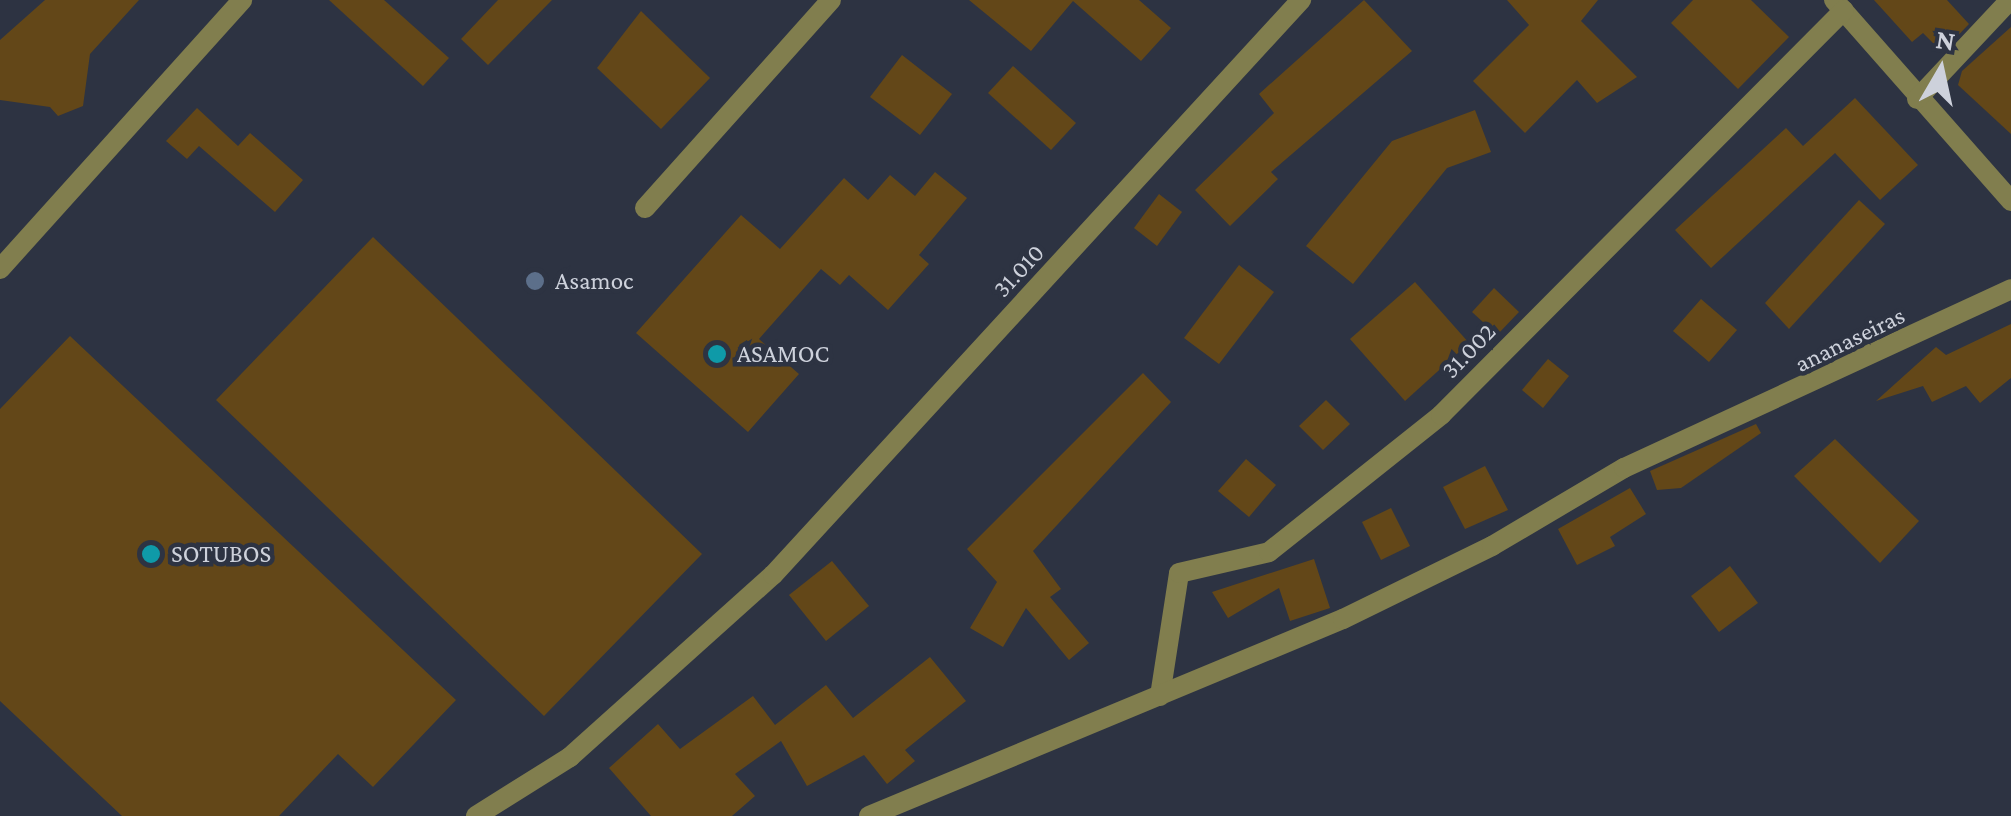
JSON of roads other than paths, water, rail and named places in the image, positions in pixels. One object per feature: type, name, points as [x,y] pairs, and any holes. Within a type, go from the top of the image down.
[{"type":"street","points":[[0,269],[242,0]]},
{"type":"street","points":[[645,208],[831,0]]},
{"type":"street","name":"31.010","points":[[476,816],[570,757],[773,575],[1301,0]]},
{"type":"street","points":[[1918,99],[2010,0]]},
{"type":"street","points":[[1839,5],[2011,201]]},
{"type":"street","name":"31.002","points":[[1160,696],[1179,573],[1269,552],[1441,415],[1839,5]]},
{"type":"street","name":"ananaseiras","points":[[869,816],[1343,619],[1492,546],[1624,468],[1710,434],[2011,290]]},
{"type":"place","name":"Asamoc","points":[[535,281]]},
{"type":"place","name":"ASAMOC","points":[[717,354]]},
{"type":"place","name":"SOTUBOS","points":[[151,554]]}]
